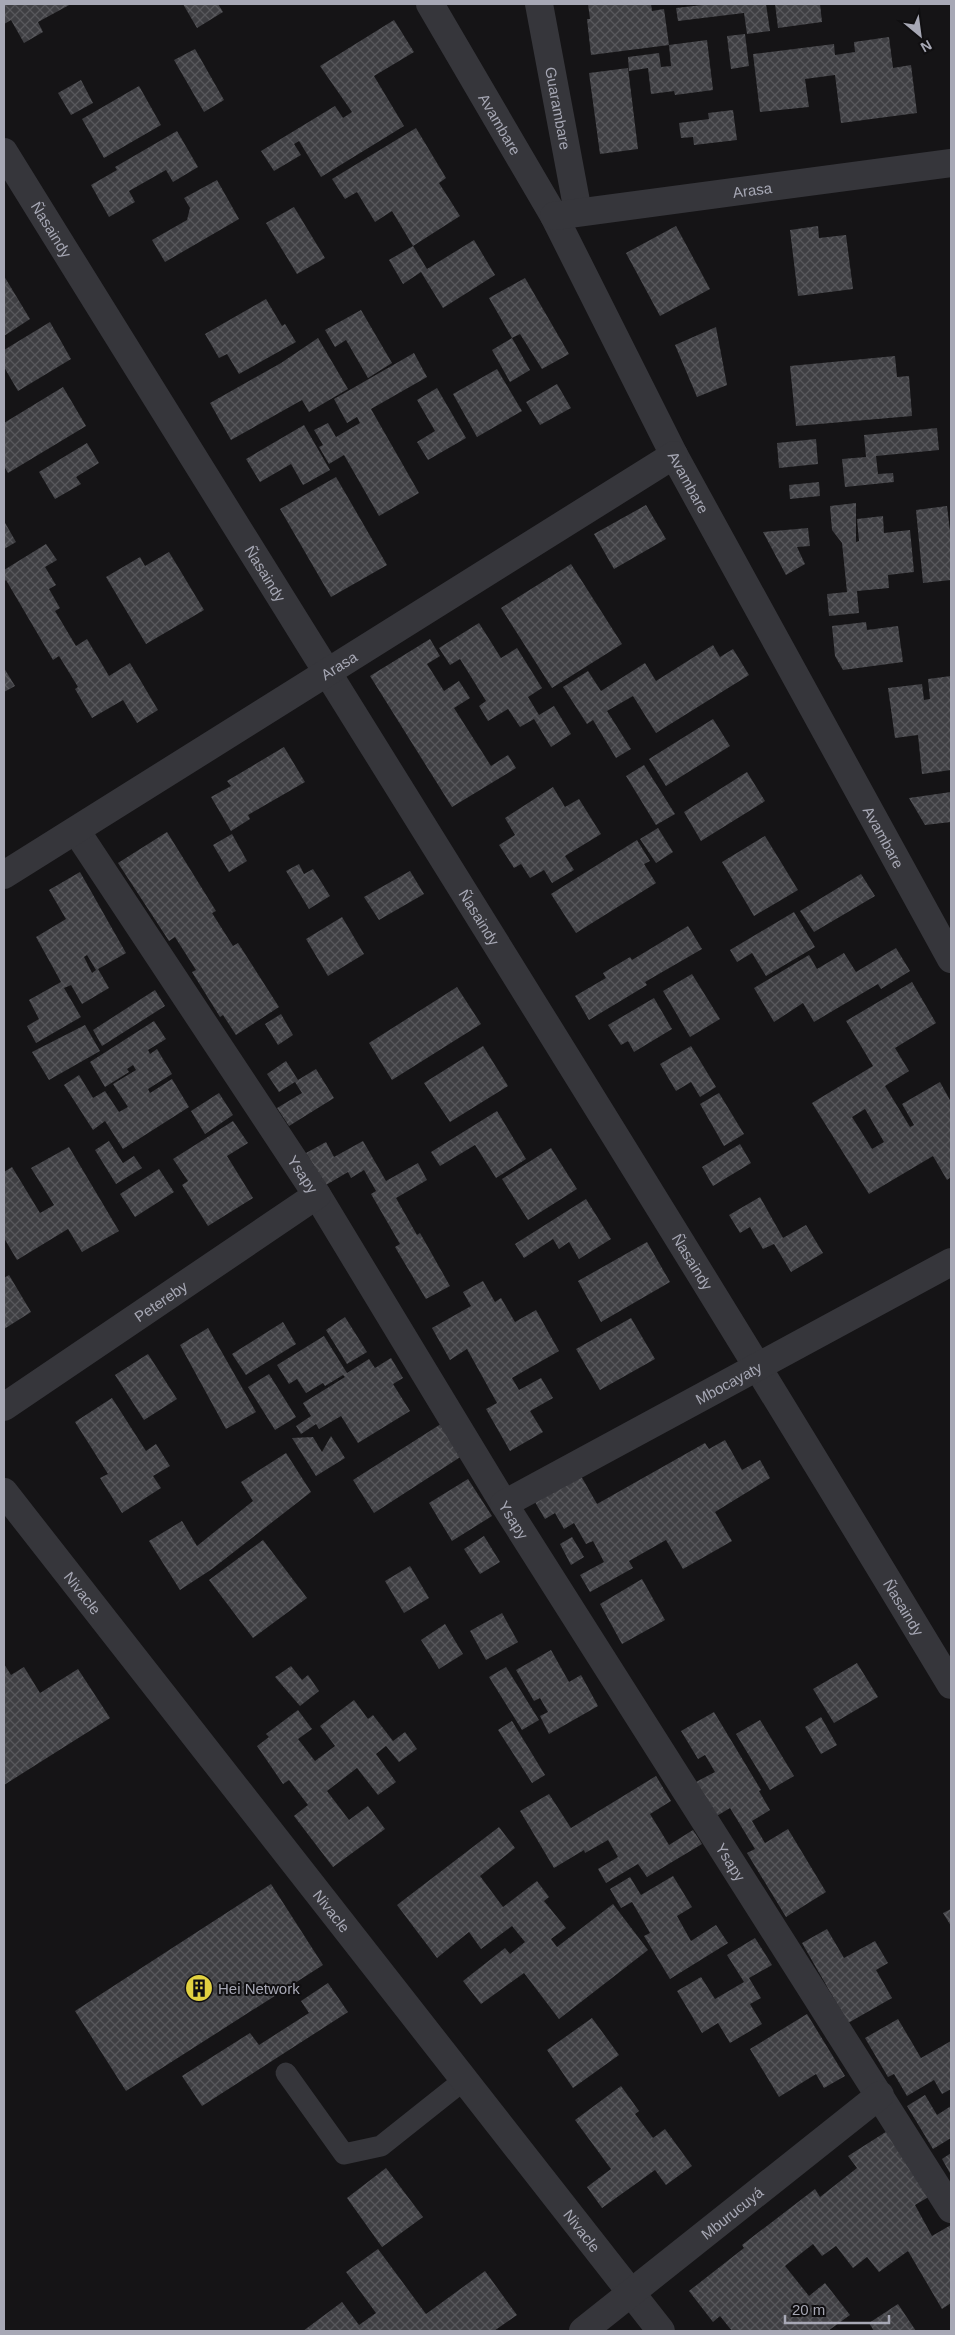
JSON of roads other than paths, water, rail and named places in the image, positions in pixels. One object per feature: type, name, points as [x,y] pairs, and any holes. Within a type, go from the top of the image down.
[{"type":"street","name":"Avambare","points":[[430,4],[566,214],[674,455],[951,959]]},
{"type":"street","name":"Guarambare","points":[[539,4],[566,214]]},
{"type":"street","name":"Ñasaindy","points":[[4,152],[326,674],[759,1366],[951,1685]]},
{"type":"street","name":"Arasa","points":[[566,214],[951,163]]},
{"type":"street","name":"Arasa","points":[[4,875],[77,832],[674,455]]},
{"type":"street","name":"Ysapy","points":[[77,832],[317,1195],[504,1504],[951,2209]]},
{"type":"street","name":"Petereby","points":[[4,1407],[317,1195]]},
{"type":"street","name":"Mbocayaty","points":[[504,1504],[951,1262]]},
{"type":"street","name":"Nivacle","points":[[4,1492],[661,2331]]},
{"type":"street","name":"Mburucuyá","points":[[583,2331],[880,2095]]},
{"type":"lane","points":[[286,2073],[344,2154],[381,2146],[464,2080]]},
{"type":"place","name":"Hei Network","points":[[199,1988]]}]
